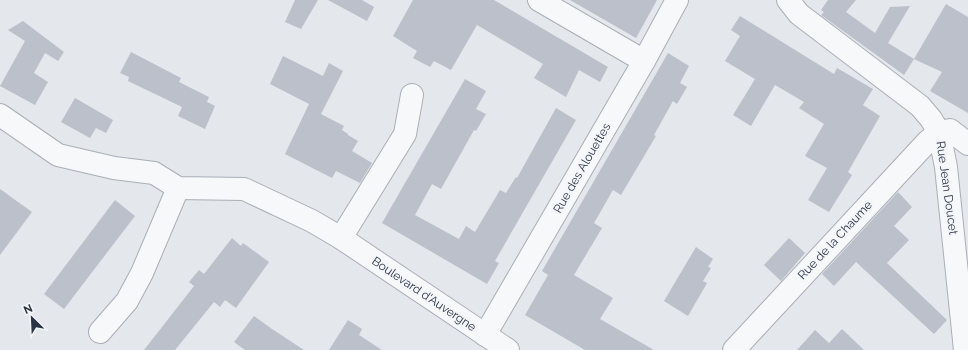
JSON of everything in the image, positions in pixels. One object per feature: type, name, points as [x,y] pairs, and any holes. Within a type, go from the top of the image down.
[{"type":"street","points":[[539,0],[644,61]]},
{"type":"street","name":"Rue des Alouettes","points":[[485,335],[644,61],[677,0]]},
{"type":"street","name":"Rue Jean Doucet","points":[[788,0],[799,14],[920,106],[931,118],[939,132],[946,167],[965,350]]},
{"type":"street","points":[[341,238],[404,134],[412,95]]},
{"type":"street","points":[[0,115],[58,155],[114,168],[154,173],[178,188],[142,273],[127,301],[100,332]]},
{"type":"street","points":[[939,132],[950,130],[968,144]]},
{"type":"street","name":"Rue de la Chaume","points":[[734,350],[928,140],[939,132]]},
{"type":"street","name":"Boulevard d'Auvergne","points":[[178,188],[244,189],[312,221],[341,238],[508,350]]},
{"type":"building","points":[[295,0],[318,0],[301,29],[285,22]]},
{"type":"building","points":[[328,0],[362,0],[374,7],[367,21]]},
{"type":"building","points":[[413,0],[494,0],[608,67],[600,82],[579,70],[566,97],[534,78],[543,64],[477,25],[451,70],[434,61],[430,67],[413,58],[417,51],[393,36]]},
{"type":"building","points":[[570,0],[657,0],[636,38]]},
{"type":"building","points":[[828,0],[856,0],[846,12],[875,33],[890,7],[910,6],[888,43],[914,59],[904,75],[821,15],[824,12],[821,10]]},
{"type":"building","points":[[946,4],[968,17],[968,113],[930,91],[942,72],[914,59]]},
{"type":"building","points":[[740,16],[834,74],[837,68],[873,89],[863,105],[880,116],[848,172],[852,175],[829,212],[808,200],[827,168],[805,156],[824,124],[799,108],[804,102],[775,85],[751,126],[733,115],[755,79],[725,61],[740,36],[731,30]]},
{"type":"building","points":[[23,21],[64,52],[58,61],[45,53],[34,73],[48,82],[35,105],[0,86],[25,41],[8,30]]},
{"type":"building","points":[[131,52],[181,78],[179,82],[209,97],[207,102],[215,106],[205,129],[178,116],[182,107],[128,81],[129,77],[120,73]]},
{"type":"building","points":[[668,53],[689,66],[680,83],[687,87],[677,104],[673,101],[654,135],[656,136],[621,195],[613,190],[594,223],[602,228],[574,275],[613,298],[600,319],[654,350],[585,350],[525,315],[548,275],[542,271]]},
{"type":"building","points":[[283,56],[323,76],[329,63],[343,71],[321,114],[344,126],[342,130],[358,141],[352,151],[372,163],[360,183],[336,171],[332,178],[285,154],[309,104],[270,84]]},
{"type":"building","points":[[465,79],[486,91],[476,109],[486,114],[476,131],[474,130],[441,189],[432,184],[415,215],[459,239],[466,226],[475,232],[500,190],[506,193],[516,177],[517,178],[556,108],[576,120],[495,261],[499,263],[487,284],[382,223]]},
{"type":"building","points":[[75,98],[113,120],[106,133],[96,128],[90,138],[61,122]]},
{"type":"building","points":[[0,189],[32,212],[0,255]]},
{"type":"building","points":[[898,192],[912,207],[894,226],[909,240],[887,263],[947,320],[934,334],[856,262],[834,286],[822,274]]},
{"type":"building","points":[[115,200],[135,216],[64,309],[44,294]]},
{"type":"building","points":[[232,238],[241,246],[243,243],[269,262],[236,308],[225,300],[220,307],[214,302],[175,350],[144,350],[194,286],[189,282],[199,270],[204,274]]},
{"type":"building","points":[[789,238],[805,253],[781,281],[764,265]]},
{"type":"building","points":[[696,247],[713,259],[708,267],[711,268],[703,281],[707,283],[688,316],[664,301]]},
{"type":"building","points":[[254,316],[304,350],[245,350],[234,342]]},
{"type":"building","points":[[348,320],[362,329],[359,335],[382,350],[329,350]]},
{"type":"building","points":[[842,329],[864,350],[797,350],[815,330],[829,343]]}]
